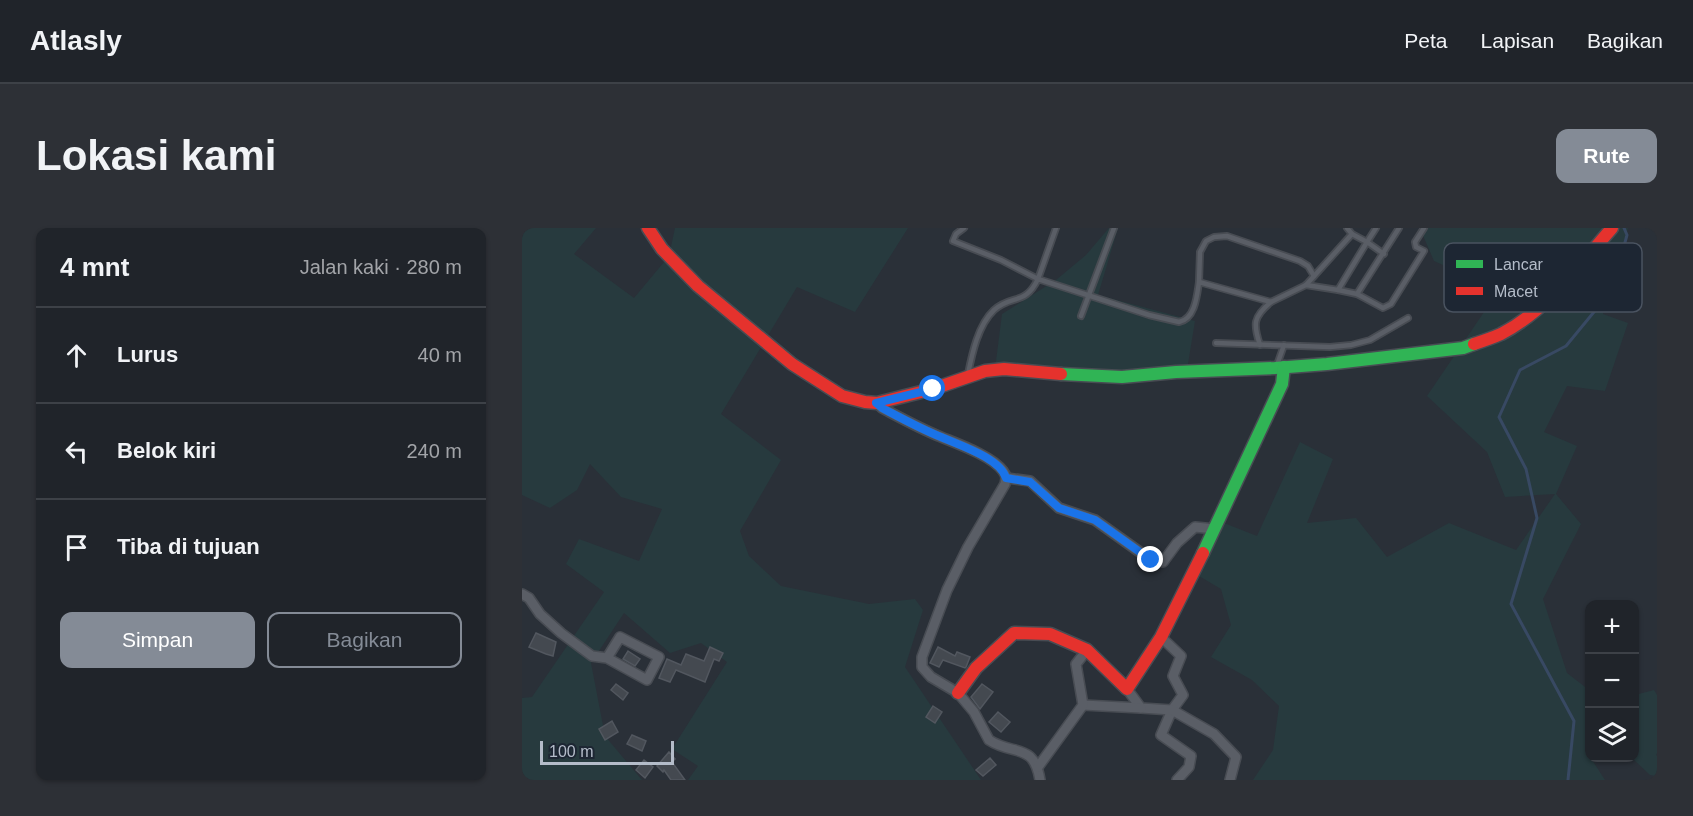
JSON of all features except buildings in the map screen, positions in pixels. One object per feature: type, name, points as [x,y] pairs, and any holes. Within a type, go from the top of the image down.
[{"type":"street","points":[[648,228],[662,249],[698,286],[792,364],[842,396],[865,402],[876,403],[933,389],[985,371],[1004,369],[1088,376],[1122,376],[1280,368],[1462,348],[1498,335],[1535,312]]},
{"type":"street","points":[[1599,243],[1612,228]]},
{"type":"street","points":[[1127,688],[1161,637],[1215,529],[1282,384],[1280,368]]},
{"type":"street","points":[[876,403],[941,437],[961,444],[997,465],[1005,473],[1006,478],[1002,491],[968,547],[947,590],[922,657],[922,667],[931,677],[958,693],[974,712],[989,740],[1029,755],[1038,768],[1040,780]]},
{"type":"street","points":[[1006,478],[1030,482],[1059,508],[1095,520],[1151,560],[1163,562],[1177,543],[1195,527],[1215,529]]},
{"type":"street","points":[[522,594],[529,598],[540,614],[561,633],[592,656],[607,658],[647,680],[659,657],[620,637],[607,658]]},
{"type":"street","points":[[958,693],[966,679],[981,662],[1014,633],[1050,634],[1087,650],[1127,688],[1141,708]]},
{"type":"street","points":[[1161,637],[1182,656],[1173,676],[1183,695],[1172,710],[1161,735],[1191,756],[1189,767],[1177,780]]},
{"type":"street","points":[[1038,768],[1083,705],[1076,664],[1087,650]]},
{"type":"street","points":[[1083,705],[1172,710],[1214,735],[1236,757],[1230,780]]},
{"type":"lane","points":[[964,228],[956,234],[953,241],[1038,279],[1149,315],[1179,322],[1190,316],[1196,302],[1200,252],[1206,241],[1214,237],[1227,236],[1300,261],[1308,266],[1314,276]]},
{"type":"lane","points":[[968,376],[981,329],[994,311],[1005,303],[1026,296],[1033,290],[1056,228]]},
{"type":"lane","points":[[1081,316],[1114,228]]},
{"type":"lane","points":[[1347,228],[1352,234],[1384,254]]},
{"type":"lane","points":[[1338,290],[1376,228]]},
{"type":"lane","points":[[1357,294],[1399,228]]},
{"type":"lane","points":[[1306,285],[1357,294],[1383,308],[1391,304],[1424,251],[1416,247],[1415,242],[1424,228]]},
{"type":"lane","points":[[1260,345],[1255,330],[1256,317],[1261,310],[1271,302],[1306,285],[1352,234]]},
{"type":"lane","points":[[1199,282],[1271,302]]},
{"type":"lane","points":[[1216,343],[1330,347],[1351,345],[1370,340],[1408,318]]},
{"type":"lane","points":[[1280,368],[1284,345]]},
{"type":"green space","points":[[522,228],[596,228],[574,254],[634,298],[669,256],[675,228],[908,228],[855,312],[797,287],[721,414],[781,460],[740,531],[749,556],[781,586],[869,604],[915,599],[923,610],[905,667],[981,780],[688,780],[698,766],[672,749],[727,662],[701,643],[670,653],[624,613],[591,663],[605,736],[642,780],[522,780],[522,698],[532,697],[604,592],[566,564],[579,539],[639,561],[662,509],[621,497],[590,464],[577,490],[550,508],[522,495]]},
{"type":"green space","points":[[1109,228],[1118,228],[1098,295],[1195,321],[1187,370],[1090,378],[995,369],[1002,314],[1056,280],[1086,255]]},
{"type":"green space","points":[[1424,228],[1628,228],[1624,243],[1444,243],[1444,265],[1434,261],[1422,233]]},
{"type":"green space","points":[[1484,312],[1604,312],[1603,314],[1628,323],[1605,391],[1567,386],[1544,432],[1577,446],[1556,494],[1581,524],[1543,599],[1567,673],[1585,687],[1585,762],[1593,762],[1605,780],[1253,780],[1273,750],[1279,706],[1252,680],[1211,657],[1231,625],[1221,589],[1199,576],[1224,523],[1257,536],[1300,442],[1333,459],[1307,523],[1356,518],[1387,557],[1449,523],[1516,550],[1555,494],[1505,497],[1487,452],[1427,396]]},
{"type":"green space","points":[[1654,690],[1657,695],[1657,776],[1650,775],[1636,762],[1639,762],[1639,694]]},
{"type":"waterway","points":[[1624,228],[1627,235],[1625,243]]},
{"type":"waterway","points":[[1568,780],[1574,721],[1511,604],[1537,518],[1526,469],[1499,417],[1520,370],[1566,346],[1594,312]]},
{"type":"traffic: fast","points":[[1061,374],[1122,377],[1176,372],[1275,368],[1463,348],[1474,344]]},
{"type":"traffic: fast","points":[[1203,553],[1282,384],[1284,367]]},
{"type":"traffic: jam","points":[[648,228],[662,249],[698,286],[792,364],[842,396],[877,403],[933,389],[985,371],[1004,369],[1061,374]]},
{"type":"traffic: jam","points":[[1599,243],[1612,228]]},
{"type":"traffic: jam","points":[[1474,344],[1501,334],[1534,312]]},
{"type":"traffic: jam","points":[[958,693],[976,668],[1014,633],[1050,634],[1087,650],[1127,689],[1161,637],[1203,553]]},
{"type":"route","points":[[933,389],[876,403],[941,437],[961,444],[997,465],[1005,473],[1006,478],[1030,482],[1059,508],[1095,520],[1151,560]]}]
